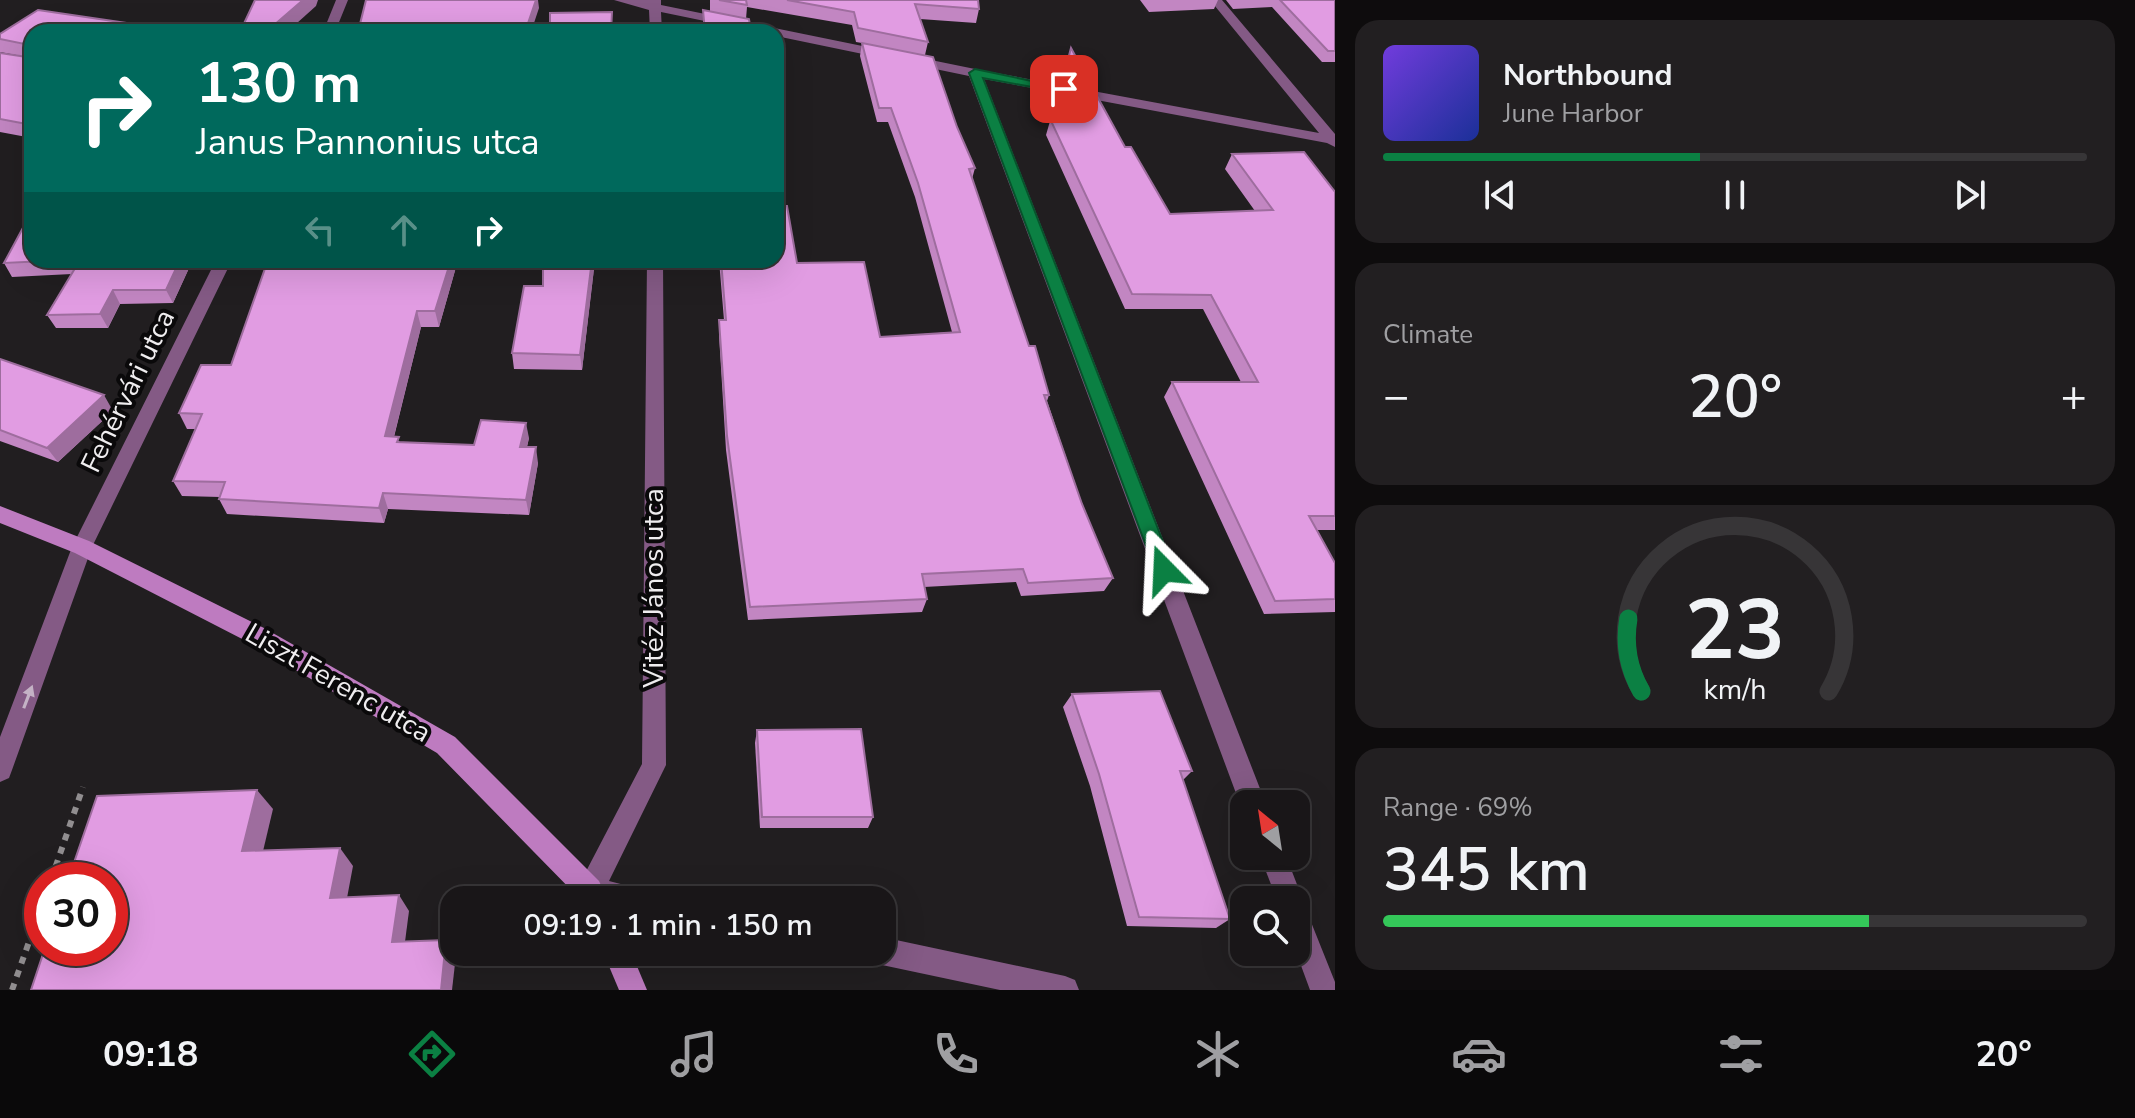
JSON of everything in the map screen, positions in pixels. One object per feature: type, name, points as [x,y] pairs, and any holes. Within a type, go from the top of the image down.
[{"type":"street","points":[[332,24],[342,0]]},
{"type":"street","points":[[620,0],[656,3],[752,24]]},
{"type":"street","points":[[1216,0],[1334,141]]},
{"type":"street","points":[[656,3],[656,24]]},
{"type":"street","points":[[784,31],[975,73],[1334,141]]},
{"type":"street","points":[[975,73],[1248,790]]},
{"type":"street","name":"Fehérvári utca","points":[[0,770],[82,547],[220,268]]},
{"type":"street","name":"Vitéz János utca","points":[[597,886],[654,765],[655,268]]},
{"type":"street","name":"Liszt Ferenc utca","points":[[0,514],[82,547],[256,635],[446,745],[584,886]]},
{"type":"street","points":[[1310,953],[1324,990]]},
{"type":"street","points":[[896,954],[1065,990]]},
{"type":"street","points":[[623,966],[633,990]]},
{"type":"path","points":[[57,862],[83,787]]},
{"type":"path","points":[[12,990],[24,956]]},
{"type":"building","points":[[255,0],[303,0],[275,24],[244,24]]},
{"type":"building","points":[[366,0],[536,0],[528,24],[360,24]]},
{"type":"building","points":[[719,0],[746,0],[747,5]]},
{"type":"building","points":[[787,0],[978,0],[979,9],[915,4],[928,42],[858,28],[854,12]]},
{"type":"building","points":[[1280,0],[1335,0],[1335,51],[1328,51]]},
{"type":"building","points":[[38,10],[133,24],[24,24],[24,44],[0,39],[0,34]]},
{"type":"building","points":[[703,10],[749,19],[750,24],[704,24]]},
{"type":"building","points":[[612,12],[611,24],[550,24],[550,13]]},
{"type":"building","points":[[862,43],[933,57],[975,168],[969,169],[1029,346],[1035,346],[1049,395],[1044,395],[1082,504],[1113,578],[1028,583],[1023,569],[922,574],[927,599],[750,607],[727,436],[719,320],[726,320],[722,268],[784,268],[784,206],[787,206],[797,263],[864,262],[880,337],[960,332],[918,183],[891,108],[879,108]]},
{"type":"building","points":[[1071,48],[1083,70],[1066,67]]},
{"type":"building","points":[[0,53],[24,57],[24,124],[0,119]]},
{"type":"building","points":[[1062,82],[1092,87],[1125,147],[1131,147],[1170,214],[1273,210],[1232,154],[1304,152],[1335,192],[1335,516],[1309,516],[1335,563],[1335,599],[1275,601],[1172,382],[1258,382],[1211,295],[1132,294],[1051,121]]},
{"type":"building","points":[[24,226],[24,262],[4,263]]},
{"type":"building","points":[[75,268],[176,268],[166,290],[113,290],[100,314],[47,315]]},
{"type":"building","points":[[265,268],[448,268],[435,311],[417,311],[385,436],[399,437],[397,442],[474,445],[481,420],[526,423],[520,447],[536,447],[526,500],[383,493],[379,508],[219,499],[225,482],[173,481],[202,414],[179,413],[201,365],[231,365]]},
{"type":"building","points":[[543,268],[591,268],[580,355],[512,353],[524,286],[543,286]]},
{"type":"building","points":[[0,359],[104,395],[47,448],[0,430]]},
{"type":"building","points":[[1160,691],[1192,771],[1180,771],[1230,919],[1139,917],[1099,774],[1072,694]]},
{"type":"building","points":[[861,729],[873,817],[762,817],[757,730]]},
{"type":"building","points":[[257,790],[242,851],[340,848],[330,898],[399,895],[392,942],[440,940],[440,966],[443,966],[441,990],[31,990],[39,966],[128,966],[128,862],[74,862],[97,796]]},
{"type":"route","points":[[1064,89],[975,73],[1164,570]]}]
